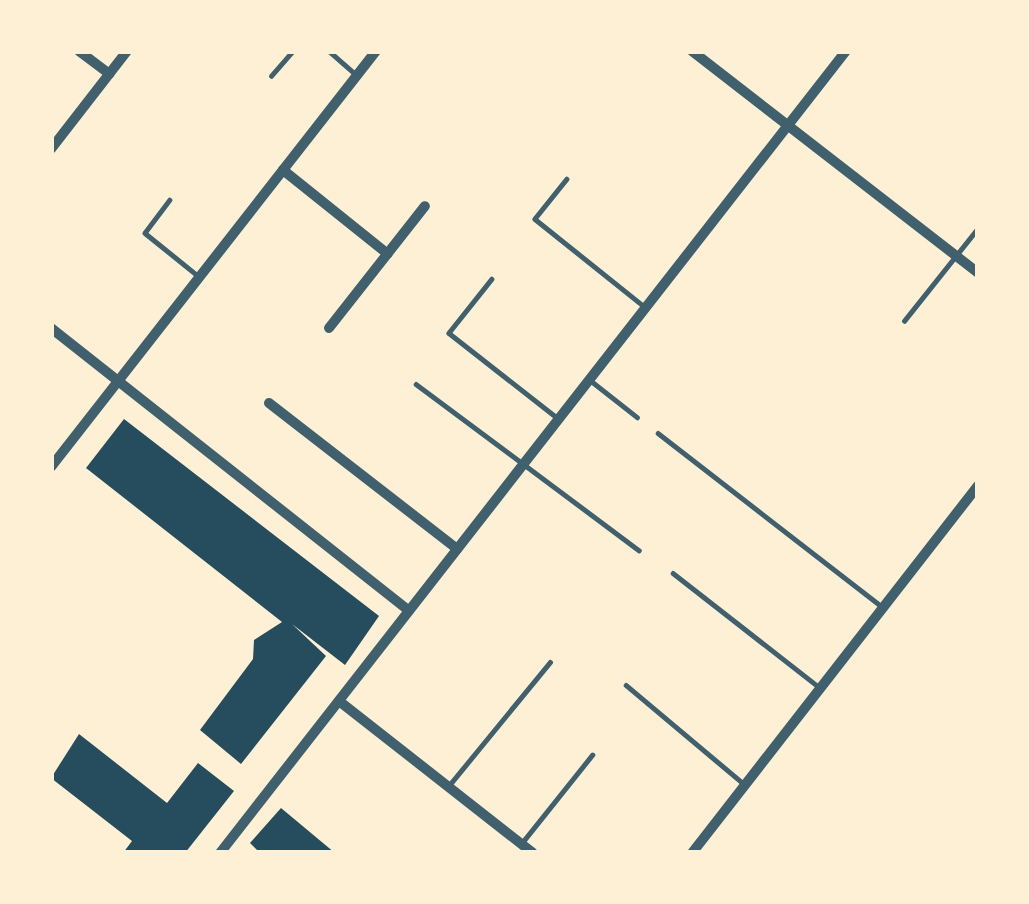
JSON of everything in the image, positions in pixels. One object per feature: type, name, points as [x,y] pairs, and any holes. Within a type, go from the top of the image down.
[{"type":"street","points":[[79,51],[109,74]]},
{"type":"street","points":[[51,149],[127,51]]},
{"type":"street","points":[[51,467],[376,51]]},
{"type":"street","points":[[692,51],[978,273]]},
{"type":"street","points":[[220,853],[846,51]]},
{"type":"street","points":[[283,170],[388,254]]},
{"type":"street","points":[[329,328],[425,206]]},
{"type":"street","points":[[51,328],[409,611]]},
{"type":"street","points":[[269,403],[458,549]]},
{"type":"street","points":[[692,853],[978,486]]},
{"type":"street","points":[[338,701],[532,853]]},
{"type":"lane","points":[[271,76],[293,51]]},
{"type":"lane","points":[[329,51],[357,75]]},
{"type":"lane","points":[[567,179],[535,219],[646,307]]},
{"type":"lane","points":[[170,200],[145,233],[200,277]]},
{"type":"lane","points":[[904,321],[978,228]]},
{"type":"lane","points":[[492,279],[448,333],[559,419]]},
{"type":"lane","points":[[589,380],[637,417]]},
{"type":"lane","points":[[416,384],[639,550]]},
{"type":"lane","points":[[658,433],[882,607]]},
{"type":"lane","points":[[673,573],[819,687]]},
{"type":"lane","points":[[448,787],[550,662]]},
{"type":"lane","points":[[626,685],[745,785]]},
{"type":"lane","points":[[521,844],[592,755]]},
{"type":"building","points":[[124,419],[379,616],[345,665],[292,624],[326,656],[241,764],[200,730],[253,659],[254,640],[282,622],[86,468]]},
{"type":"building","points":[[79,734],[167,803],[198,763],[234,791],[185,853],[123,853],[132,841],[51,778]]},
{"type":"building","points":[[281,808],[335,853],[260,853],[250,843]]}]
